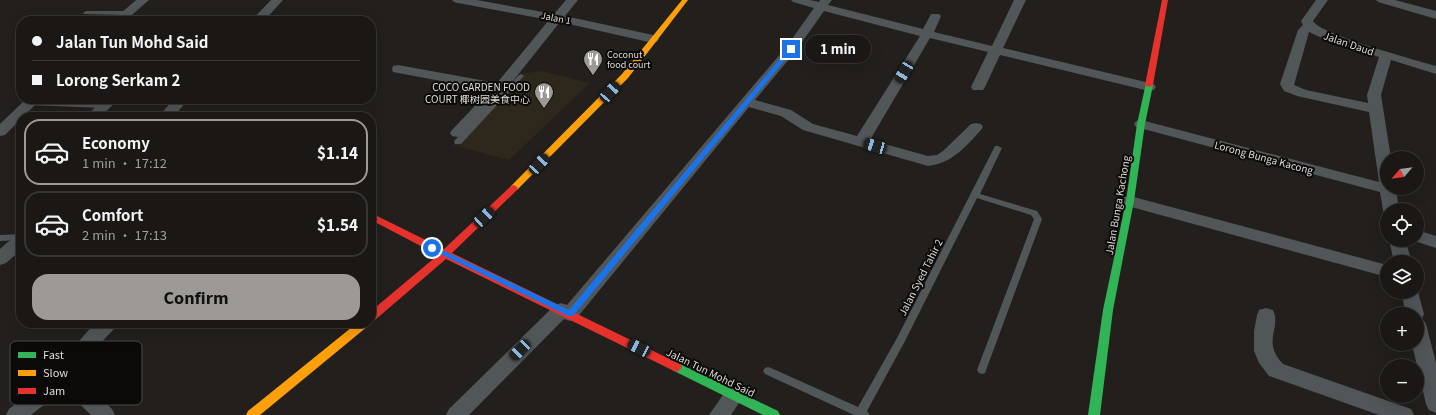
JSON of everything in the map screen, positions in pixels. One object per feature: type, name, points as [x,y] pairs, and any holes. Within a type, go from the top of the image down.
[{"type":"street","points":[[124,16],[143,0]]},
{"type":"street","points":[[262,16],[277,0]]},
{"type":"street","points":[[458,137],[478,116],[572,0]]},
{"type":"street","points":[[376,313],[444,255],[515,188],[610,92],[685,0]]},
{"type":"street","points":[[798,0],[824,3],[928,34],[1149,87]]},
{"type":"street","points":[[978,87],[1020,0]]},
{"type":"street","name":"Jalan Bunga Kachong","points":[[1094,415],[1108,310],[1130,201],[1141,124],[1165,0]]},
{"type":"street","points":[[1322,0],[1307,21],[1310,26],[1304,30],[1287,84],[1289,88],[1302,93],[1376,109]]},
{"type":"street","points":[[1382,0],[1436,15]]},
{"type":"street","name":"Jalan 1","points":[[466,1],[557,18],[653,39]]},
{"type":"street","points":[[456,415],[566,312],[791,49],[824,3]]},
{"type":"street","points":[[861,142],[928,34],[935,16]]},
{"type":"street","name":"Jalan Daud","points":[[1310,26],[1328,36],[1386,55],[1374,95],[1382,151]]},
{"type":"street","points":[[1386,55],[1436,70]]},
{"type":"street","points":[[398,69],[500,88]]},
{"type":"street","points":[[746,102],[786,113],[808,127],[935,162],[944,158],[976,127]]},
{"type":"street","points":[[21,112],[30,104]]},
{"type":"street","points":[[97,112],[106,104]]},
{"type":"street","points":[[170,112],[177,104]]},
{"type":"street","points":[[0,132],[16,117]]},
{"type":"street","name":"Lorong Bunga Kacong","points":[[1141,124],[1380,185]]},
{"type":"street","points":[[1130,201],[1380,269]]},
{"type":"street","name":"Jalan Tun Mohd Said","points":[[376,219],[444,255],[566,312],[774,415]]},
{"type":"street","points":[[1424,238],[1436,242]]},
{"type":"street","points":[[0,259],[16,244]]},
{"type":"street","points":[[1266,314],[1262,348],[1268,362],[1276,370],[1404,415]]},
{"type":"street","points":[[91,341],[103,328]]},
{"type":"street","points":[[252,415],[358,328]]},
{"type":"street","points":[[1424,349],[1434,385],[1436,404]]},
{"type":"street","points":[[718,415],[734,395]]},
{"type":"street","points":[[16,415],[29,405]]},
{"type":"street","points":[[94,405],[105,415]]},
{"type":"lane","points":[[86,13],[127,13]]},
{"type":"lane","points":[[478,116],[521,76]]},
{"type":"lane","name":"Jalan Syed Tahir 2","points":[[862,414],[998,148]]},
{"type":"lane","points":[[975,195],[1034,213],[1038,219],[982,370]]},
{"type":"lane","points":[[0,238],[16,239]]},
{"type":"lane","points":[[768,371],[862,414]]},
{"type":"shaded area","points":[[541,71],[590,83],[509,160],[453,145],[520,74]]},
{"type":"traffic: fast","points":[[1094,415],[1108,310],[1130,201],[1141,124],[1149,85]]},
{"type":"traffic: fast","points":[[676,367],[774,415]]},
{"type":"traffic: slow","points":[[514,188],[625,76],[685,0]]},
{"type":"traffic: slow","points":[[252,415],[358,328]]},
{"type":"traffic: jam","points":[[1149,85],[1165,0]]},
{"type":"traffic: jam","points":[[376,313],[444,255],[514,188]]},
{"type":"traffic: jam","points":[[376,219],[446,255],[676,367]]},
{"type":"place","name":"Coconut food court","points":[[593,76]]},
{"type":"place","name":"COCO GARDEN FOOD COURT 椰树园美食中心","points":[[544,109]]},
{"type":"route","points":[[432,248],[570,314],[791,49]]}]
